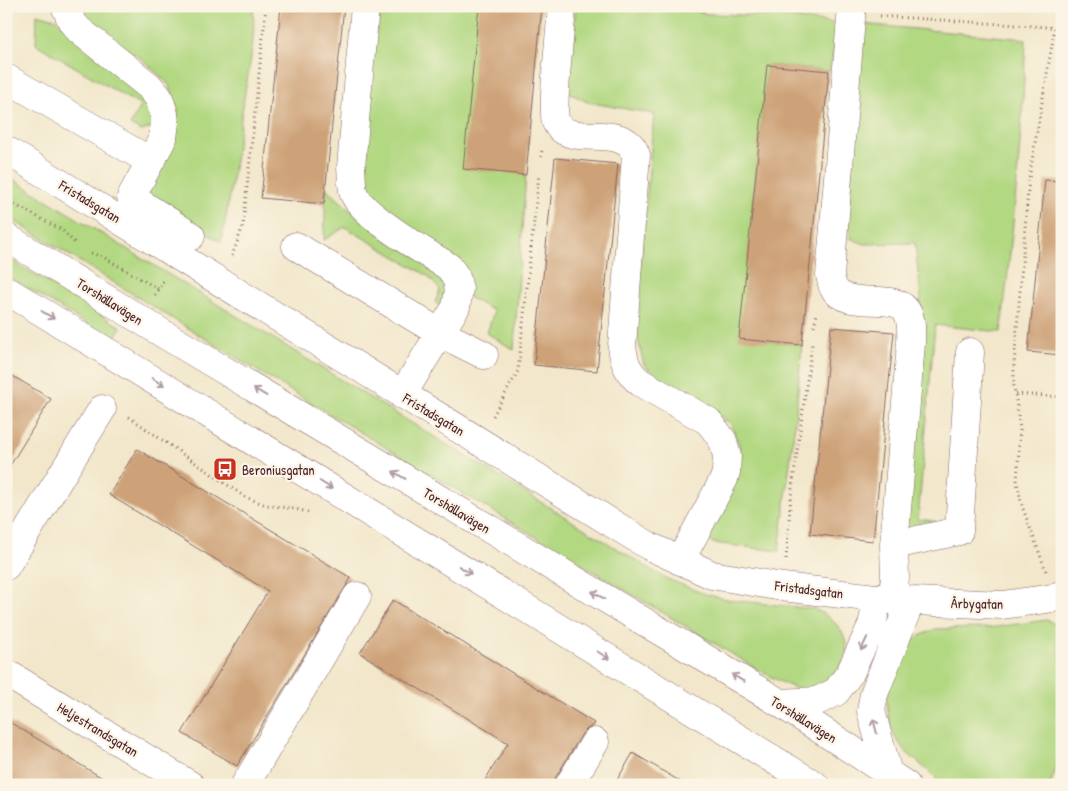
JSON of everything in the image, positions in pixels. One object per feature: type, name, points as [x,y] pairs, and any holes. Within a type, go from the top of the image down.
[{"type":"main road","points":[[65,6],[72,22],[79,30],[149,86],[159,98],[165,122],[162,138],[131,197],[191,236]]},
{"type":"main road","points":[[365,6],[351,167],[353,192],[362,206],[376,218],[449,267],[456,278],[459,289],[456,307],[402,395]]},
{"type":"main road","points":[[562,6],[555,105],[556,123],[562,130],[572,134],[626,141],[632,146],[636,155],[622,346],[627,368],[641,384],[708,421],[723,441],[727,456],[724,480],[680,561]]},
{"type":"main road","points":[[852,10],[830,276],[833,288],[841,295],[854,299],[897,303],[905,308],[910,318],[911,343],[894,545],[895,578],[893,599],[871,711],[897,779]]},
{"type":"main road","points":[[6,78],[150,161]]},
{"type":"main road","name":"Fristadsgatan","points":[[6,150],[648,546],[712,575],[783,586],[893,599]]},
{"type":"main road","name":"Torshällavägen","points":[[6,237],[162,334],[780,703],[897,779]]},
{"type":"main road","points":[[296,246],[440,333],[484,355]]},
{"type":"main road","points":[[6,290],[815,785]]},
{"type":"main road","points":[[894,545],[959,532],[970,352]]},
{"type":"main road","points":[[6,566],[113,410]]},
{"type":"main road","points":[[245,785],[357,596]]},
{"type":"main road","name":"Årbygatan","points":[[893,599],[1002,605],[1058,596]]},
{"type":"main road","points":[[780,703],[817,701],[836,692],[850,673],[872,625],[893,599]]},
{"type":"main road","name":"Heljestrandsgatan","points":[[6,673],[190,785]]},
{"type":"main road","points":[[569,785],[595,742]]},
{"type":"path","points":[[737,6],[852,10],[1062,28]]},
{"type":"path","points":[[216,280],[231,257],[243,226],[266,7]]},
{"type":"path","points":[[1055,28],[1029,178],[1014,365],[1020,429],[1017,482],[1022,506],[1049,578],[1058,596]]},
{"type":"path","points":[[479,442],[518,371],[539,174]]},
{"type":"path","points":[[6,200],[62,230],[76,243]]},
{"type":"path","points":[[90,252],[105,258],[158,288]]},
{"type":"path","points":[[783,586],[791,496],[812,344]]},
{"type":"path","points":[[1016,394],[1062,397]]},
{"type":"path","points":[[113,410],[136,423],[245,497],[266,505],[295,509],[316,516]]},
{"type":"green space","points":[[77,6],[238,6],[253,8],[254,31],[252,53],[221,242],[144,195],[175,139],[178,110],[169,85],[142,59],[96,29]]},
{"type":"green space","points":[[381,6],[479,6],[526,173],[514,350],[487,333],[494,311],[470,298],[398,220],[365,191],[359,161],[370,69]]},
{"type":"green space","points":[[576,6],[672,6],[708,14],[778,16],[840,24],[829,71],[767,65],[740,338],[802,345],[795,423],[779,551],[713,543],[704,537],[737,476],[739,444],[730,423],[659,377],[644,365],[635,326],[654,114],[587,102],[566,91]]},
{"type":"green space","points":[[37,14],[56,19],[149,104],[153,119],[151,128],[141,131],[130,125],[141,106],[36,44]]},
{"type":"green space","points":[[861,24],[1026,39],[1016,185],[1001,332],[935,325],[918,519],[935,521],[934,528],[904,529],[921,297],[915,243],[864,244],[850,238],[848,209]]},
{"type":"green space","points":[[6,175],[665,578],[705,594],[730,600],[814,609],[829,617],[844,637],[846,654],[843,663],[822,684],[814,688],[805,689],[792,687],[756,669],[256,370],[6,216]]},
{"type":"green space","points":[[326,188],[362,221],[431,267],[449,292],[444,310],[435,302],[440,290],[428,276],[345,227],[324,240]]},
{"type":"green space","points":[[6,257],[121,327],[113,340],[6,275]]},
{"type":"green space","points":[[1047,620],[1055,624],[1062,670],[1062,752],[1050,785],[940,785],[935,777],[905,751],[891,731],[886,697],[900,657],[915,638],[935,629],[988,628]]},
{"type":"building","points":[[281,6],[344,6],[324,204],[261,198]]},
{"type":"building","points":[[479,6],[542,6],[526,175],[463,169]]},
{"type":"building","points":[[767,65],[829,71],[802,345],[739,339]]},
{"type":"building","points":[[555,158],[618,164],[597,371],[534,365]]},
{"type":"building","points":[[1045,180],[1062,181],[1062,355],[1028,352]]},
{"type":"building","points":[[831,327],[894,332],[873,541],[810,534]]},
{"type":"building","points":[[6,372],[51,399],[6,472]]},
{"type":"building","points":[[137,449],[351,578],[237,766],[182,733],[268,591],[109,495]]},
{"type":"building","points":[[393,600],[594,723],[582,734],[553,785],[482,785],[508,743],[360,653]]},
{"type":"building","points":[[6,720],[114,785],[6,785]]},
{"type":"building","points":[[633,753],[686,785],[614,785]]},
{"type":"place","name":"Beroniusgatan","points":[[225,469]]}]
